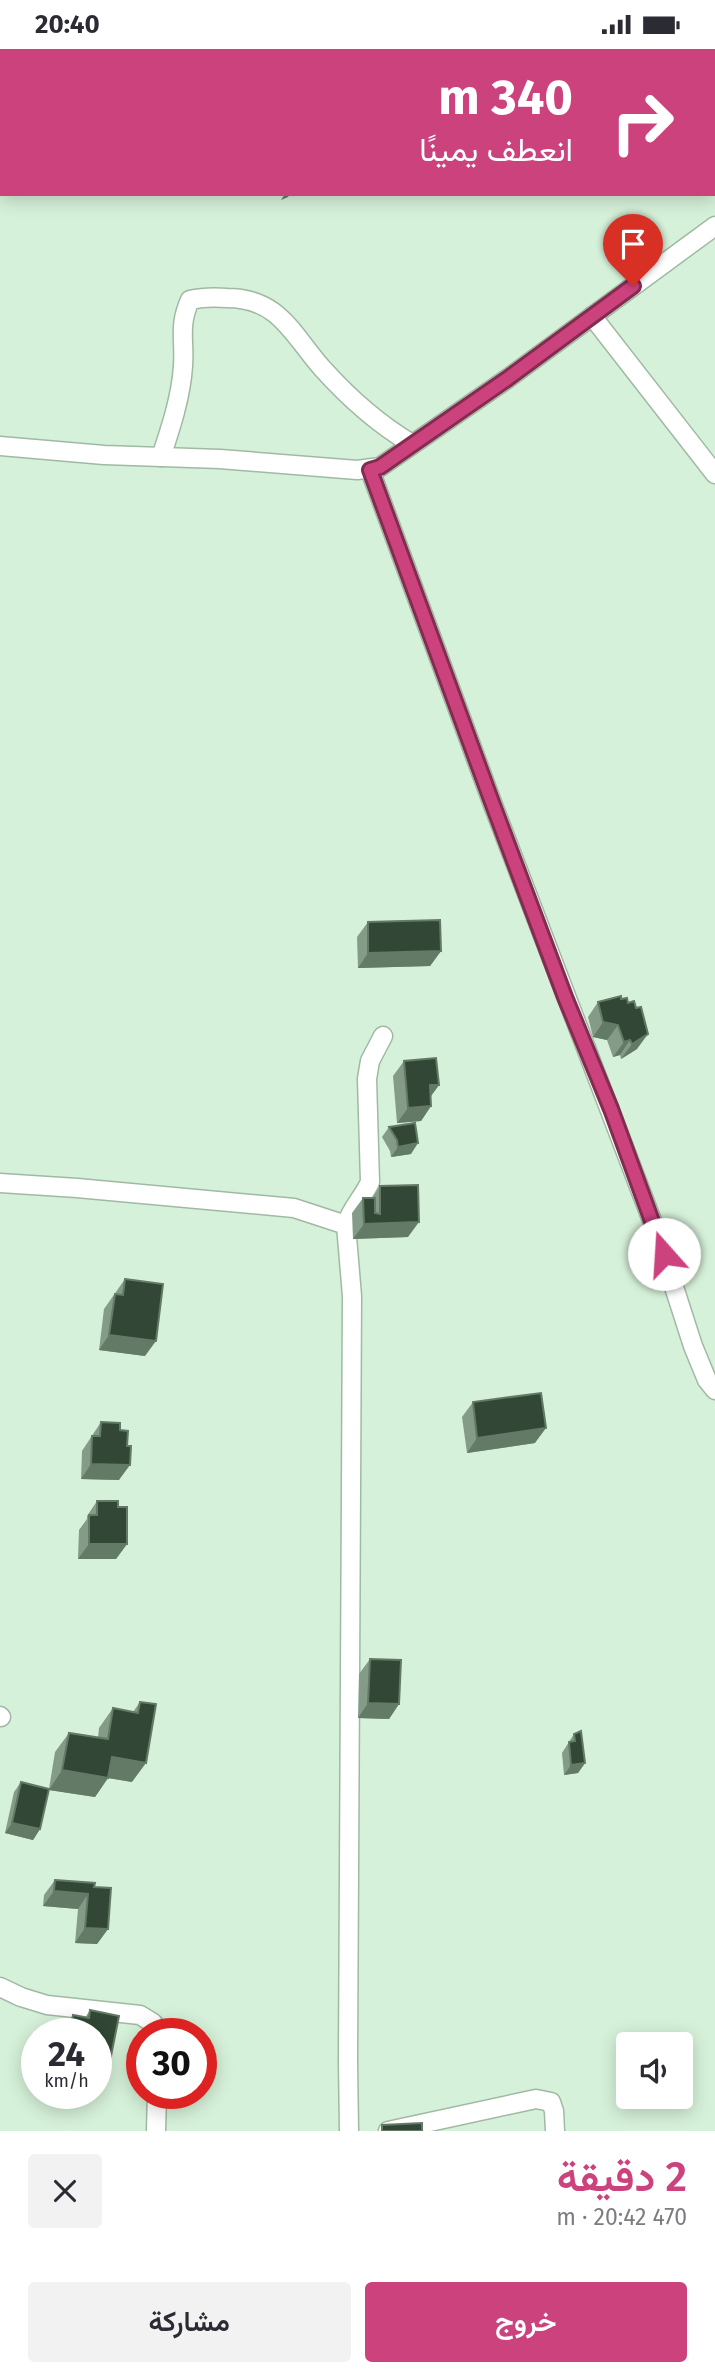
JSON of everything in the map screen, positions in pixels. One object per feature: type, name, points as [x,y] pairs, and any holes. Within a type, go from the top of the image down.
[{"type":"street","points":[[0,446],[104,455],[220,459],[343,470],[370,470],[380,467],[507,379],[715,226]]},
{"type":"street","points":[[161,457],[178,400],[183,364],[183,316],[190,300],[202,297],[244,298],[264,305],[281,317],[322,368],[366,412],[412,443]]},
{"type":"street","points":[[593,316],[715,474]]},
{"type":"street","points":[[370,470],[493,805],[656,1231],[693,1346],[707,1380],[715,1390]]},
{"type":"street","points":[[349,2131],[352,1296],[346,1225],[370,1182],[367,1079],[370,1061],[383,1036]]},
{"type":"street","points":[[0,1184],[90,1189],[294,1208],[346,1225]]},
{"type":"street","points":[[0,1987],[47,2005],[140,2015],[145,2018]]},
{"type":"street","points":[[388,2131],[536,2099],[551,2102],[555,2111],[555,2131]]},
{"type":"street","points":[[156,2131],[157,2109]]},
{"type":"building","points":[[440,920],[441,951],[368,953],[368,922]]},
{"type":"building","points":[[621,996],[621,999],[627,998],[628,1003],[634,1001],[636,1008],[641,1007],[648,1034],[632,1044],[630,1040],[624,1042],[618,1025],[603,1022],[598,1002]]},
{"type":"building","points":[[436,1058],[439,1085],[430,1085],[431,1106],[408,1108],[404,1061]]},
{"type":"building","points":[[415,1123],[418,1143],[398,1147],[389,1127]]},
{"type":"building","points":[[418,1185],[419,1222],[364,1224],[363,1198],[375,1198],[375,1213],[380,1214],[380,1186]]},
{"type":"building","points":[[125,1279],[163,1284],[156,1341],[109,1335],[115,1294],[123,1295]]},
{"type":"building","points":[[541,1393],[546,1428],[477,1438],[473,1402]]},
{"type":"building","points":[[101,1422],[120,1423],[120,1430],[128,1431],[127,1446],[131,1446],[130,1465],[91,1464],[92,1436],[100,1436]]},
{"type":"building","points":[[97,1501],[118,1501],[118,1507],[127,1507],[127,1544],[89,1544],[89,1515],[97,1515]]},
{"type":"building","points":[[370,1659],[401,1660],[399,1704],[368,1703]]},
{"type":"building","points":[[140,1702],[156,1704],[146,1763],[112,1757],[108,1778],[62,1770],[69,1733],[108,1739],[113,1708],[138,1713]]},
{"type":"building","points":[[581,1731],[585,1763],[571,1765],[569,1742],[575,1741],[574,1734]]},
{"type":"building","points":[[21,1782],[49,1789],[40,1829],[12,1823]]},
{"type":"building","points":[[55,1880],[95,1883],[94,1887],[111,1888],[108,1929],[85,1928],[88,1894],[54,1891]]},
{"type":"building","points":[[90,2010],[119,2016],[112,2051],[112,2018],[89,2018]]},
{"type":"building","points":[[422,2123],[422,2131],[382,2131],[382,2125]]},
{"type":"route","points":[[633,286],[507,379],[380,467],[370,470],[565,997],[611,1109],[664,1254]]}]
